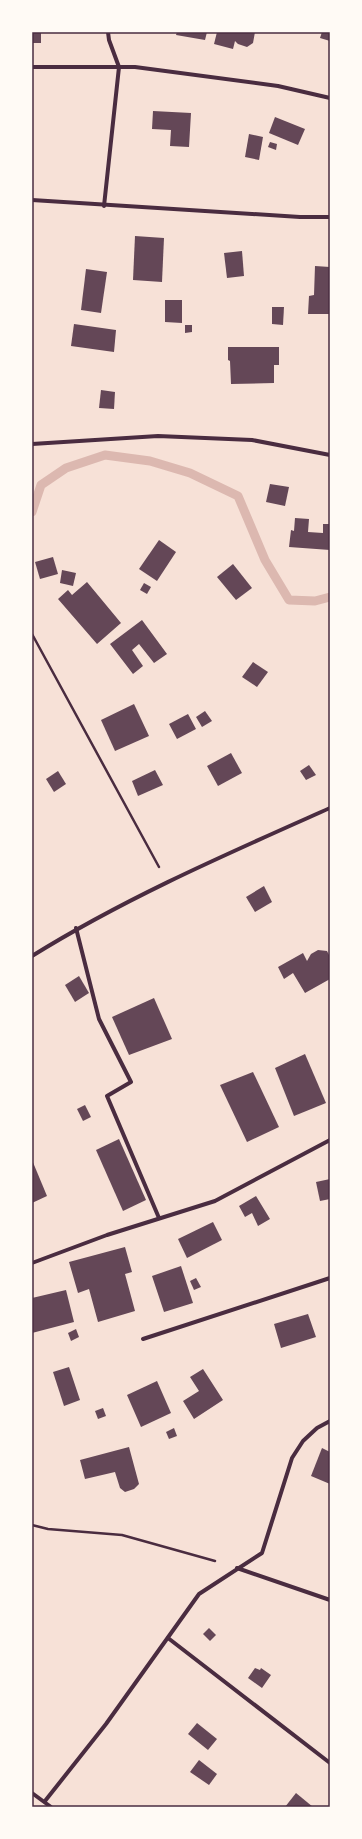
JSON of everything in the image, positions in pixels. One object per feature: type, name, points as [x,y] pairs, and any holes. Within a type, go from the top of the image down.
[{"type":"street","points":[[104,206],[119,67],[109,40],[108,32]]},
{"type":"street","points":[[32,67],[135,67],[278,86],[330,98]]},
{"type":"street","points":[[32,200],[104,206],[300,217],[330,217]]},
{"type":"street","points":[[32,444],[158,436],[252,440],[330,455]]},
{"type":"street","points":[[32,956],[76,928],[167,881],[330,808]]},
{"type":"street","points":[[76,928],[99,1019],[131,1082],[107,1096],[159,1218]]},
{"type":"street","points":[[32,1263],[107,1235],[215,1201],[330,1140]]},
{"type":"street","points":[[143,1339],[330,1278]]},
{"type":"street","points":[[45,1801],[106,1724],[199,1594],[262,1553],[292,1458],[303,1441],[317,1428],[330,1421]]},
{"type":"street","points":[[237,1568],[330,1600]]},
{"type":"street","points":[[168,1638],[330,1763]]},
{"type":"street","points":[[32,1793],[45,1801],[51,1807]]},
{"type":"path","points":[[32,634],[167,881]]},
{"type":"path","points":[[32,1525],[48,1529],[122,1535],[237,1568]]},
{"type":"building","points":[[32,32],[41,32],[41,43],[32,43]]},
{"type":"building","points":[[177,32],[207,32],[205,40],[176,35]]},
{"type":"building","points":[[217,32],[255,32],[253,43],[247,47],[238,44],[235,41],[233,49],[214,44]]},
{"type":"building","points":[[322,32],[330,32],[330,41],[320,38]]},
{"type":"building","points":[[153,111],[191,113],[189,147],[170,146],[171,130],[152,129]]},
{"type":"building","points":[[275,117],[305,129],[298,145],[269,133]]},
{"type":"building","points":[[249,134],[263,137],[259,160],[245,157]]},
{"type":"building","points":[[270,142],[277,144],[276,150],[268,147]]},
{"type":"building","points":[[135,236],[164,238],[162,282],[133,280]]},
{"type":"building","points":[[242,251],[244,276],[227,278],[224,253]]},
{"type":"building","points":[[315,266],[330,267],[330,314],[308,314],[309,296],[314,295]]},
{"type":"building","points":[[86,269],[107,272],[101,313],[81,310]]},
{"type":"building","points":[[165,300],[182,300],[182,323],[165,322]]},
{"type":"building","points":[[272,307],[284,307],[283,325],[272,324]]},
{"type":"building","points":[[74,324],[116,330],[114,352],[71,346]]},
{"type":"building","points":[[185,325],[192,325],[192,332],[185,333]]},
{"type":"building","points":[[228,347],[279,347],[279,365],[274,365],[274,383],[231,384]]},
{"type":"building","points":[[101,390],[115,392],[114,409],[99,408]]},
{"type":"building","points":[[270,484],[289,487],[285,506],[266,502]]},
{"type":"building","points":[[295,518],[309,519],[308,532],[323,533],[323,524],[330,524],[330,550],[289,547],[291,530],[294,531]]},
{"type":"building","points":[[159,540],[176,552],[157,581],[139,569]]},
{"type":"building","points":[[53,557],[58,574],[40,579],[35,562]]},
{"type":"building","points":[[233,564],[252,588],[236,600],[217,577]]},
{"type":"building","points":[[62,570],[76,573],[73,586],[60,583]]},
{"type":"building","points":[[87,582],[121,623],[97,644],[58,599],[68,590],[72,595]]},
{"type":"building","points":[[144,583],[151,587],[147,594],[140,590]]},
{"type":"building","points":[[142,620],[167,654],[154,663],[139,644],[132,650],[143,666],[133,674],[110,644]]},
{"type":"building","points":[[253,662],[268,672],[257,687],[242,677]]},
{"type":"building","points":[[134,704],[149,736],[115,751],[101,720]]},
{"type":"building","points":[[205,711],[212,721],[202,727],[196,717]]},
{"type":"building","points":[[188,714],[196,729],[177,739],[169,724]]},
{"type":"building","points":[[231,753],[242,773],[218,786],[207,766]]},
{"type":"building","points":[[309,765],[316,775],[306,780],[300,771]]},
{"type":"building","points":[[155,770],[163,785],[138,796],[132,781]]},
{"type":"building","points":[[58,771],[66,784],[54,792],[46,779]]},
{"type":"building","points":[[264,886],[272,902],[255,912],[246,897]]},
{"type":"building","points":[[318,950],[327,951],[330,957],[330,979],[305,993],[293,973],[284,979],[278,967],[303,953],[307,961],[311,954]]},
{"type":"building","points":[[79,976],[89,993],[75,1002],[65,985]]},
{"type":"building","points":[[154,998],[172,1039],[129,1055],[112,1017]]},
{"type":"building","points":[[305,1054],[326,1103],[294,1116],[275,1068]]},
{"type":"building","points":[[253,1072],[279,1127],[247,1142],[220,1085]]},
{"type":"building","points":[[85,1105],[91,1117],[83,1121],[77,1109]]},
{"type":"building","points":[[119,1139],[146,1200],[123,1211],[96,1150]]},
{"type":"building","points":[[32,1160],[47,1196],[32,1203]]},
{"type":"building","points":[[330,1179],[330,1199],[320,1201],[316,1182]]},
{"type":"building","points":[[256,1196],[270,1219],[258,1226],[252,1213],[245,1217],[239,1206]]},
{"type":"building","points":[[213,1222],[222,1240],[187,1258],[178,1239]]},
{"type":"building","points":[[125,1247],[132,1272],[125,1274],[135,1311],[98,1322],[89,1289],[78,1293],[69,1262]]},
{"type":"building","points":[[181,1266],[193,1303],[164,1312],[152,1276]]},
{"type":"building","points":[[196,1278],[201,1287],[194,1290],[190,1281]]},
{"type":"building","points":[[66,1290],[74,1322],[32,1333],[32,1298]]},
{"type":"building","points":[[308,1314],[316,1337],[281,1348],[274,1324]]},
{"type":"building","points":[[76,1329],[79,1337],[71,1341],[68,1333]]},
{"type":"building","points":[[69,1367],[80,1400],[64,1406],[53,1372]]},
{"type":"building","points":[[203,1369],[223,1400],[194,1419],[183,1401],[199,1391],[190,1377]]},
{"type":"building","points":[[157,1381],[171,1413],[141,1427],[127,1395]]},
{"type":"building","points":[[103,1408],[106,1416],[98,1419],[95,1411]]},
{"type":"building","points":[[174,1428],[177,1436],[169,1439],[166,1432]]},
{"type":"building","points":[[129,1447],[139,1484],[134,1489],[125,1492],[120,1488],[115,1472],[85,1479],[80,1460]]},
{"type":"building","points":[[322,1448],[330,1452],[330,1484],[311,1476]]},
{"type":"building","points":[[209,1628],[216,1635],[210,1641],[203,1634]]},
{"type":"building","points":[[255,1668],[260,1670],[261,1668],[271,1675],[262,1688],[248,1678]]},
{"type":"building","points":[[197,1723],[217,1739],[208,1750],[188,1734]]},
{"type":"building","points":[[199,1760],[217,1774],[209,1785],[190,1772]]},
{"type":"building","points":[[296,1793],[313,1807],[285,1807]]},
{"type":"waterway","points":[[32,512],[41,485],[66,468],[105,455],[150,461],[190,473],[238,496],[265,560],[289,600],[315,601],[330,597]]}]
